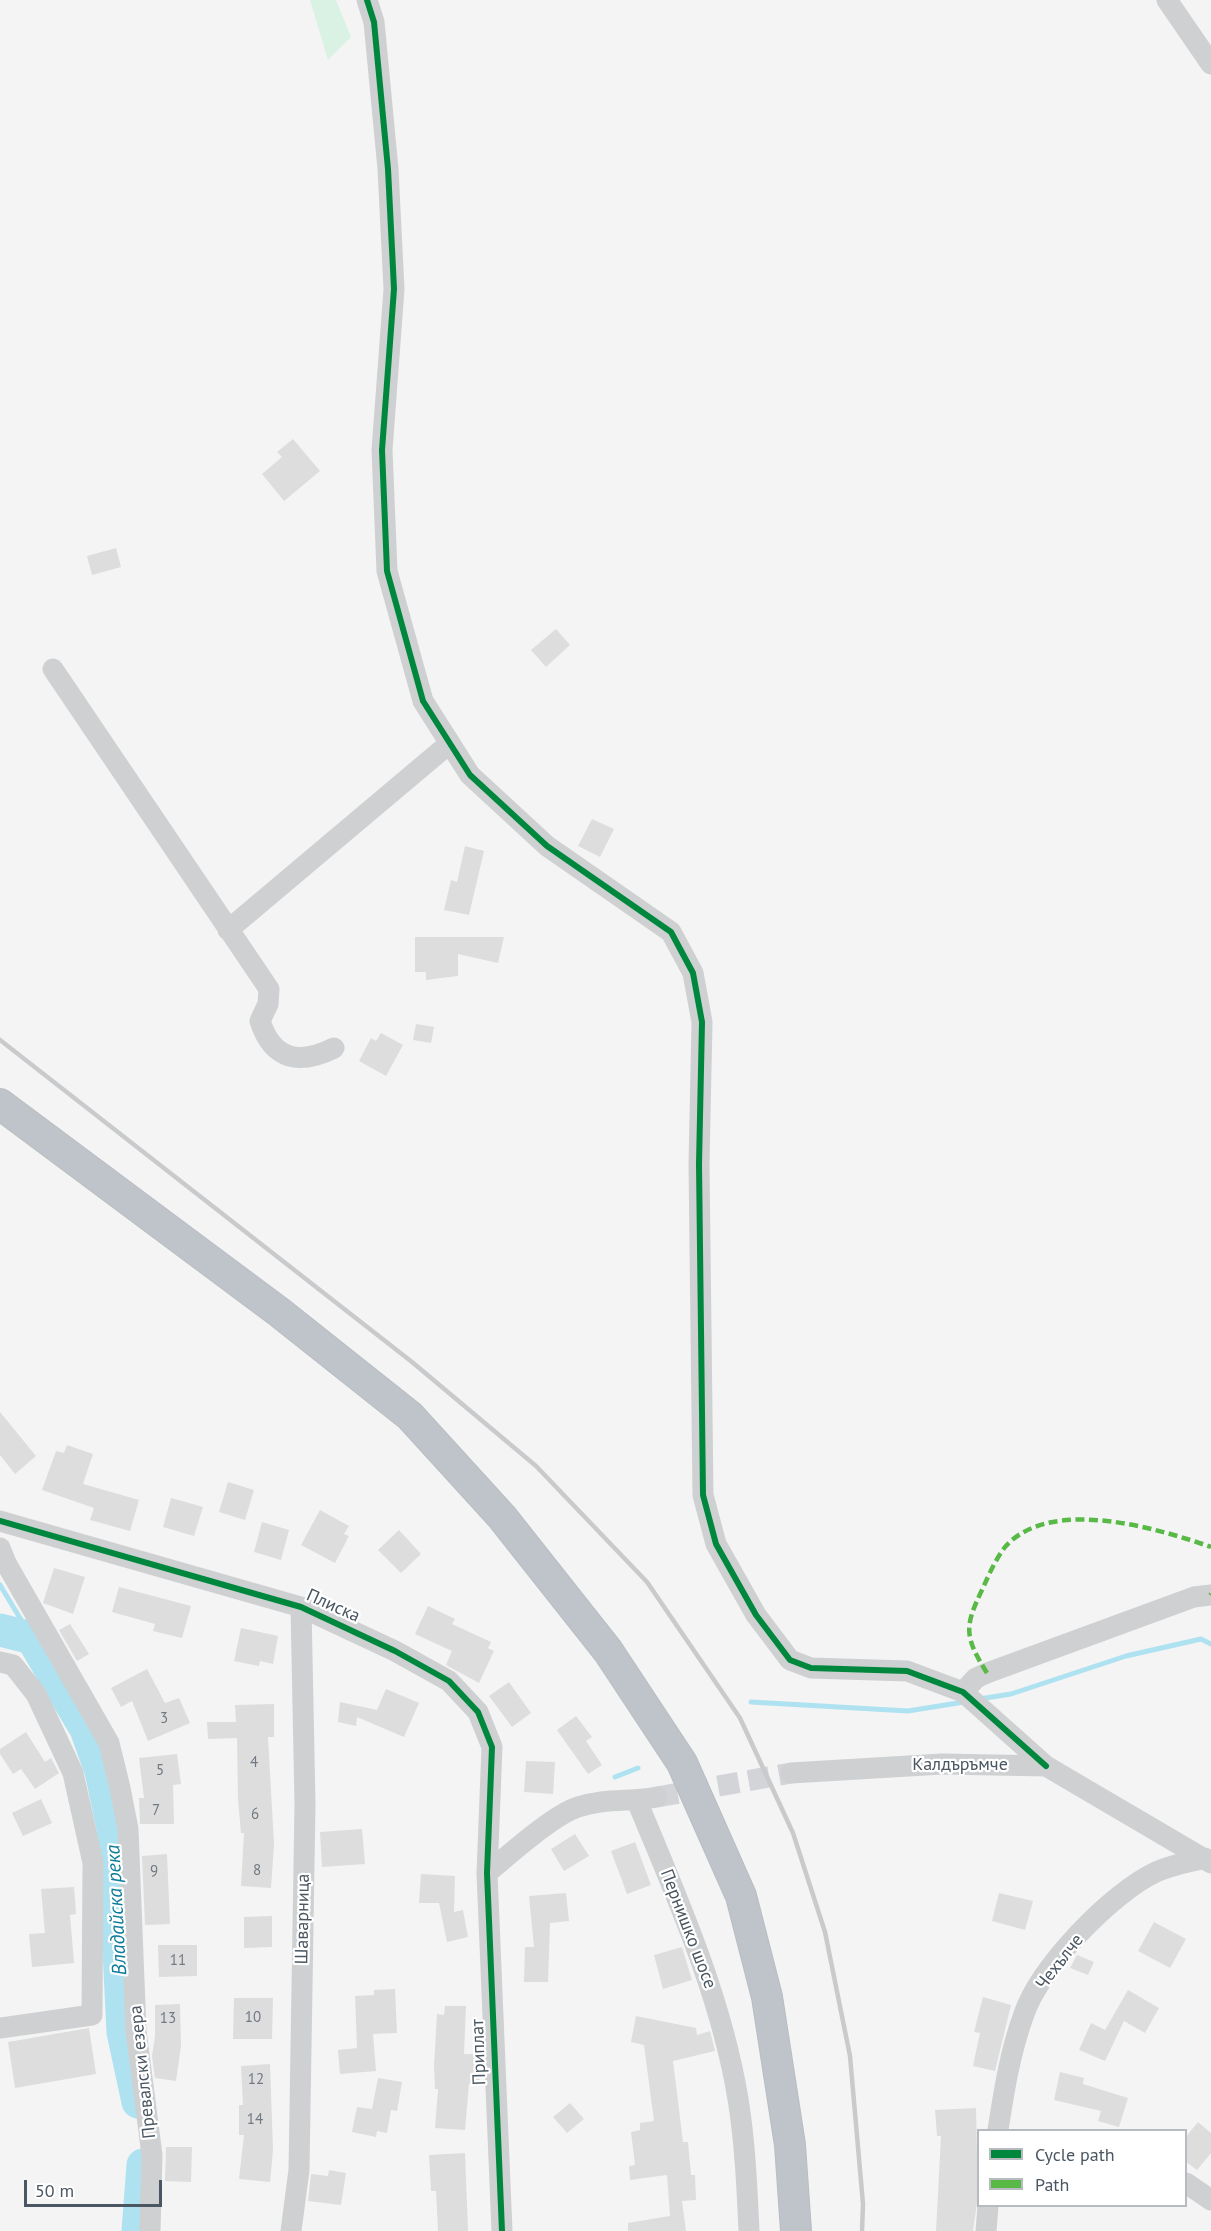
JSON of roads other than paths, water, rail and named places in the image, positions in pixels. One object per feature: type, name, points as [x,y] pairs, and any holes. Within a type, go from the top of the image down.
[{"type":"highway","points":[[0,1104],[279,1312],[410,1416],[502,1517],[608,1651],[682,1763],[741,1896],[767,1997],[790,2145],[796,2231]]},
{"type":"street","points":[[367,0],[374,22],[387,158],[394,289],[382,450],[387,571],[423,700],[470,775],[547,846],[671,932],[693,973],[702,1022],[699,1176],[703,1495],[716,1544],[756,1615],[790,1660],[811,1668],[907,1671],[963,1692],[1046,1766]]},
{"type":"street","points":[[1167,0],[1211,64]]},
{"type":"street","points":[[53,669],[269,989],[268,1004],[260,1021],[265,1037],[275,1049],[294,1058],[318,1056],[334,1047]]},
{"type":"street","points":[[228,930],[450,743]]},
{"type":"street","name":"Плиска","points":[[0,1521],[301,1607],[395,1650],[449,1681],[478,1712],[492,1747],[487,1873]]},
{"type":"street","name":"Превалски езера","points":[[0,1548],[6,1563],[109,1743],[120,1788],[128,1829],[136,2031],[152,2155],[150,2231]]},
{"type":"street","points":[[963,1692],[976,1678],[987,1672],[1194,1598],[1211,1595]]},
{"type":"street","name":"Шаварница","points":[[291,2231],[299,2146],[304,1804],[301,1607]]},
{"type":"street","points":[[0,1662],[13,1665],[36,1694],[68,1763],[93,1863],[92,2015],[0,2028]]},
{"type":"street","name":"Калдъръмче","points":[[791,1773],[942,1764],[1046,1766],[1208,1860]]},
{"type":"street","name":"Пернишко шосе","points":[[487,1873],[536,1834],[577,1807],[613,1799],[647,1799],[721,2020],[738,2100],[749,2231]]},
{"type":"street","name":"Чехълче","points":[[998,2129],[1006,2078],[1024,2012],[1062,1952],[1107,1906],[1156,1872],[1208,1860]]},
{"type":"street","name":"Приплат","points":[[487,1873],[501,2231]]},
{"type":"street","points":[[1187,2184],[1211,2200]]},
{"type":"street","points":[[986,2231],[988,2207]]},
{"type":"waterway","points":[[0,1585],[32,1638]]},
{"type":"waterway","name":"Владайска река","points":[[0,1630],[32,1638],[86,1729],[101,1771],[113,1829],[123,2032],[138,2102]]},
{"type":"waterway","points":[[979,1699],[1011,1694],[1126,1656],[1201,1639],[1211,1644]]},
{"type":"waterway","points":[[751,1702],[908,1711],[964,1702]]},
{"type":"waterway","points":[[615,1777],[638,1768]]},
{"type":"waterway","name":"Владайска река","points":[[138,2231],[143,2165]]},
{"type":"tunnel","points":[[657,1797],[791,1773]]},
{"type":"railway","points":[[0,1040],[412,1362],[536,1466],[647,1582],[740,1718],[793,1833],[825,1932],[850,2056],[863,2204],[862,2231]]}]
